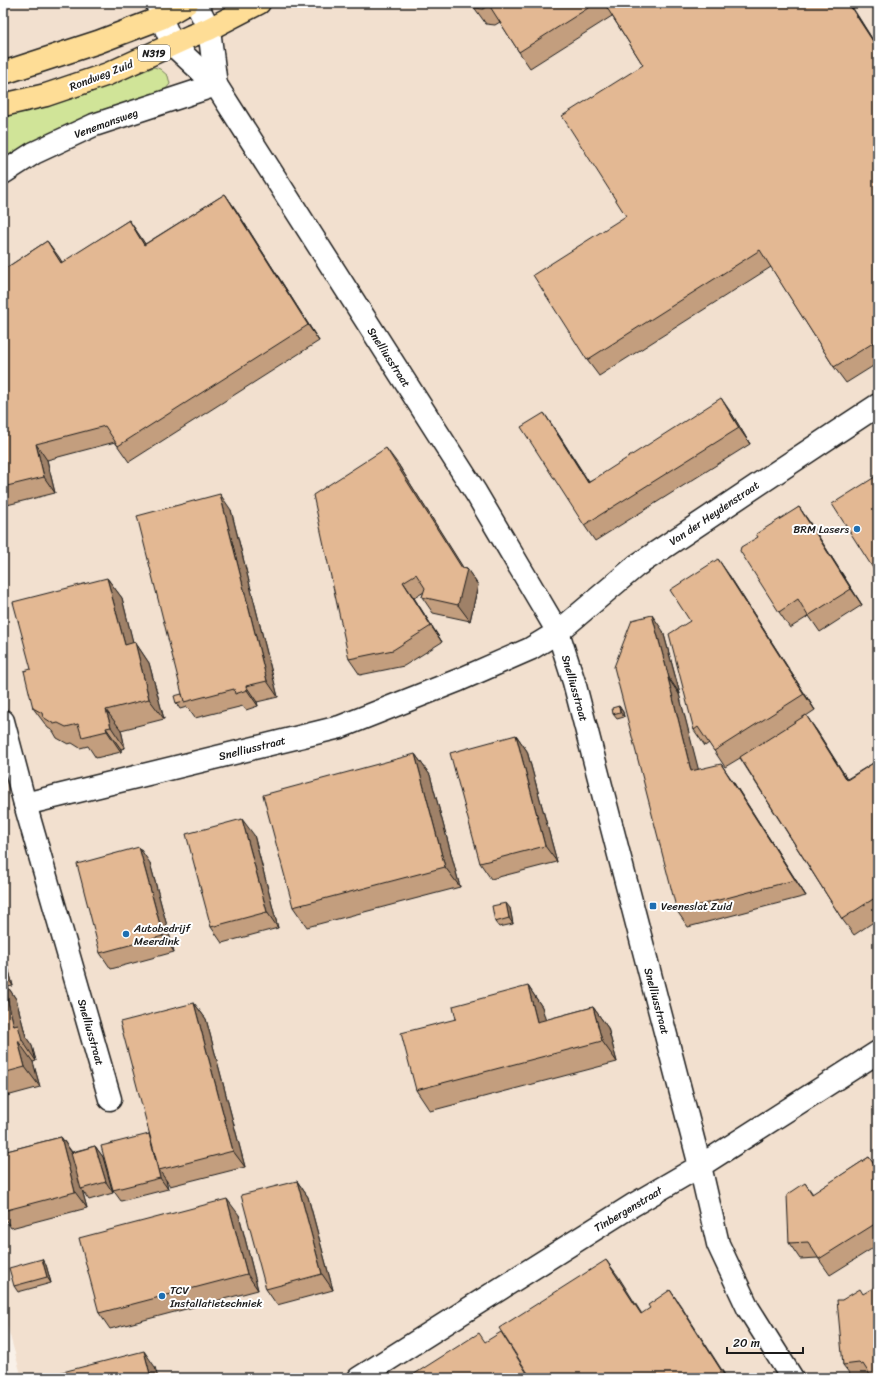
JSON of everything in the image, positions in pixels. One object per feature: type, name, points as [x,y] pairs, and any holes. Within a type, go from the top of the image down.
[{"type":"main road","points":[[3,74],[98,42],[159,10],[187,3]]},
{"type":"main road","name":"Rondweg Zuid","points":[[3,105],[46,95],[108,74],[209,29],[259,3]]},
{"type":"street","name":"Snelliusstraat","points":[[196,3],[209,29],[216,85]]},
{"type":"street","points":[[159,10],[173,45]]},
{"type":"street","name":"Snelliusstraat","points":[[173,45],[216,85],[476,493],[558,632],[574,682],[700,1166]]},
{"type":"street","name":"Venemansweg","points":[[3,173],[34,153],[94,125],[216,85]]},
{"type":"street","name":"Van der Heydenstraat","points":[[558,632],[636,566],[878,405]]},
{"type":"street","name":"Snelliusstraat","points":[[25,804],[340,727],[458,680],[530,649],[558,632]]},
{"type":"street","name":"Snelliusstraat","points":[[3,721],[25,804],[110,1099]]},
{"type":"street","points":[[792,1378],[748,1308],[718,1244],[700,1166],[878,1052]]},
{"type":"street","name":"Tinbergenstraat","points":[[360,1378],[634,1205],[700,1166]]},
{"type":"shaded area","points":[[3,3],[878,3],[878,1378],[22,1378],[3,1311]]},
{"type":"green space","points":[[154,67],[160,69],[168,76],[170,84],[165,90],[95,115],[3,163],[3,115],[84,95]]},
{"type":"building","points":[[471,3],[596,3],[519,52],[489,5],[483,9],[475,8]]},
{"type":"building","points":[[604,3],[848,3],[878,49],[878,340],[834,367],[760,250],[587,360],[533,275],[626,216],[562,116],[643,65]]},
{"type":"building","points":[[225,194],[308,325],[118,446],[105,426],[36,444],[44,477],[3,487],[3,270],[47,241],[61,263],[129,220],[144,245]]},
{"type":"building","points":[[721,398],[739,428],[584,525],[521,427],[544,413],[588,483]]},
{"type":"building","points":[[386,448],[462,568],[467,569],[458,605],[422,597],[425,588],[416,574],[403,582],[431,626],[393,650],[349,659],[313,495]]},
{"type":"building","points":[[878,475],[878,576],[832,504]]},
{"type":"building","points":[[220,494],[267,681],[246,686],[247,690],[235,694],[234,689],[184,702],[137,516]]},
{"type":"building","points":[[799,507],[851,589],[808,616],[798,599],[779,612],[740,551],[741,547],[758,537],[756,534]]},
{"type":"building","points":[[718,559],[804,694],[714,751],[698,727],[694,730],[669,634],[690,621],[670,590]]},
{"type":"building","points":[[107,578],[125,645],[135,642],[149,699],[106,710],[111,727],[106,728],[107,731],[82,737],[78,724],[66,727],[58,723],[54,724],[43,717],[42,713],[33,708],[24,671],[31,669],[13,602]]},
{"type":"building","points":[[652,615],[669,678],[691,771],[721,764],[795,880],[677,911],[614,667],[632,620]]},
{"type":"building","points":[[182,694],[184,701],[176,703],[174,696]]},
{"type":"building","points":[[619,706],[620,712],[613,714],[612,708]]},
{"type":"building","points":[[806,715],[847,780],[878,760],[878,896],[842,919],[740,757]]},
{"type":"building","points":[[516,735],[545,846],[480,863],[450,753]]},
{"type":"building","points":[[415,754],[445,867],[293,907],[263,795]]},
{"type":"building","points":[[242,819],[267,912],[211,927],[186,834]]},
{"type":"building","points":[[139,847],[163,936],[100,953],[77,864]]},
{"type":"building","points":[[506,903],[509,918],[495,922],[492,906]]},
{"type":"building","points":[[3,982],[14,1026],[18,1025],[22,1040],[18,1041],[25,1067],[3,1073]]},
{"type":"building","points":[[528,986],[537,1022],[593,1007],[602,1041],[416,1090],[401,1033],[456,1019],[453,1006]]},
{"type":"building","points":[[194,1003],[233,1151],[159,1170],[120,1022]]},
{"type":"building","points":[[149,1134],[160,1178],[113,1190],[101,1146]]},
{"type":"building","points":[[61,1137],[75,1192],[3,1211],[3,1152]]},
{"type":"building","points":[[95,1146],[106,1182],[81,1189],[71,1153]]},
{"type":"building","points":[[869,1157],[878,1171],[878,1222],[819,1259],[808,1242],[789,1243],[787,1195],[805,1183],[812,1194]]},
{"type":"building","points":[[297,1181],[322,1274],[266,1289],[241,1195]]},
{"type":"building","points":[[227,1199],[247,1274],[99,1313],[79,1238]]},
{"type":"building","points":[[42,1259],[47,1277],[14,1286],[9,1268]]},
{"type":"building","points":[[606,1260],[641,1314],[650,1308],[648,1305],[670,1290],[726,1378],[531,1378],[499,1328]]},
{"type":"building","points":[[878,1285],[878,1378],[872,1378],[863,1364],[843,1365],[837,1300],[842,1300],[860,1289],[863,1294]]},
{"type":"building","points":[[501,1332],[530,1378],[408,1378],[479,1333],[485,1342]]},
{"type":"building","points":[[144,1351],[151,1378],[52,1378],[51,1375]]},
{"type":"place","name":"BRM Lasers","points":[[857,529]]},
{"type":"place","name":"Veeneslat Zuid","points":[[653,906]]},
{"type":"place","name":"Autobedrijf Meerdink","points":[[126,934]]},
{"type":"place","name":"TCV Installatietechniek","points":[[162,1296]]}]
